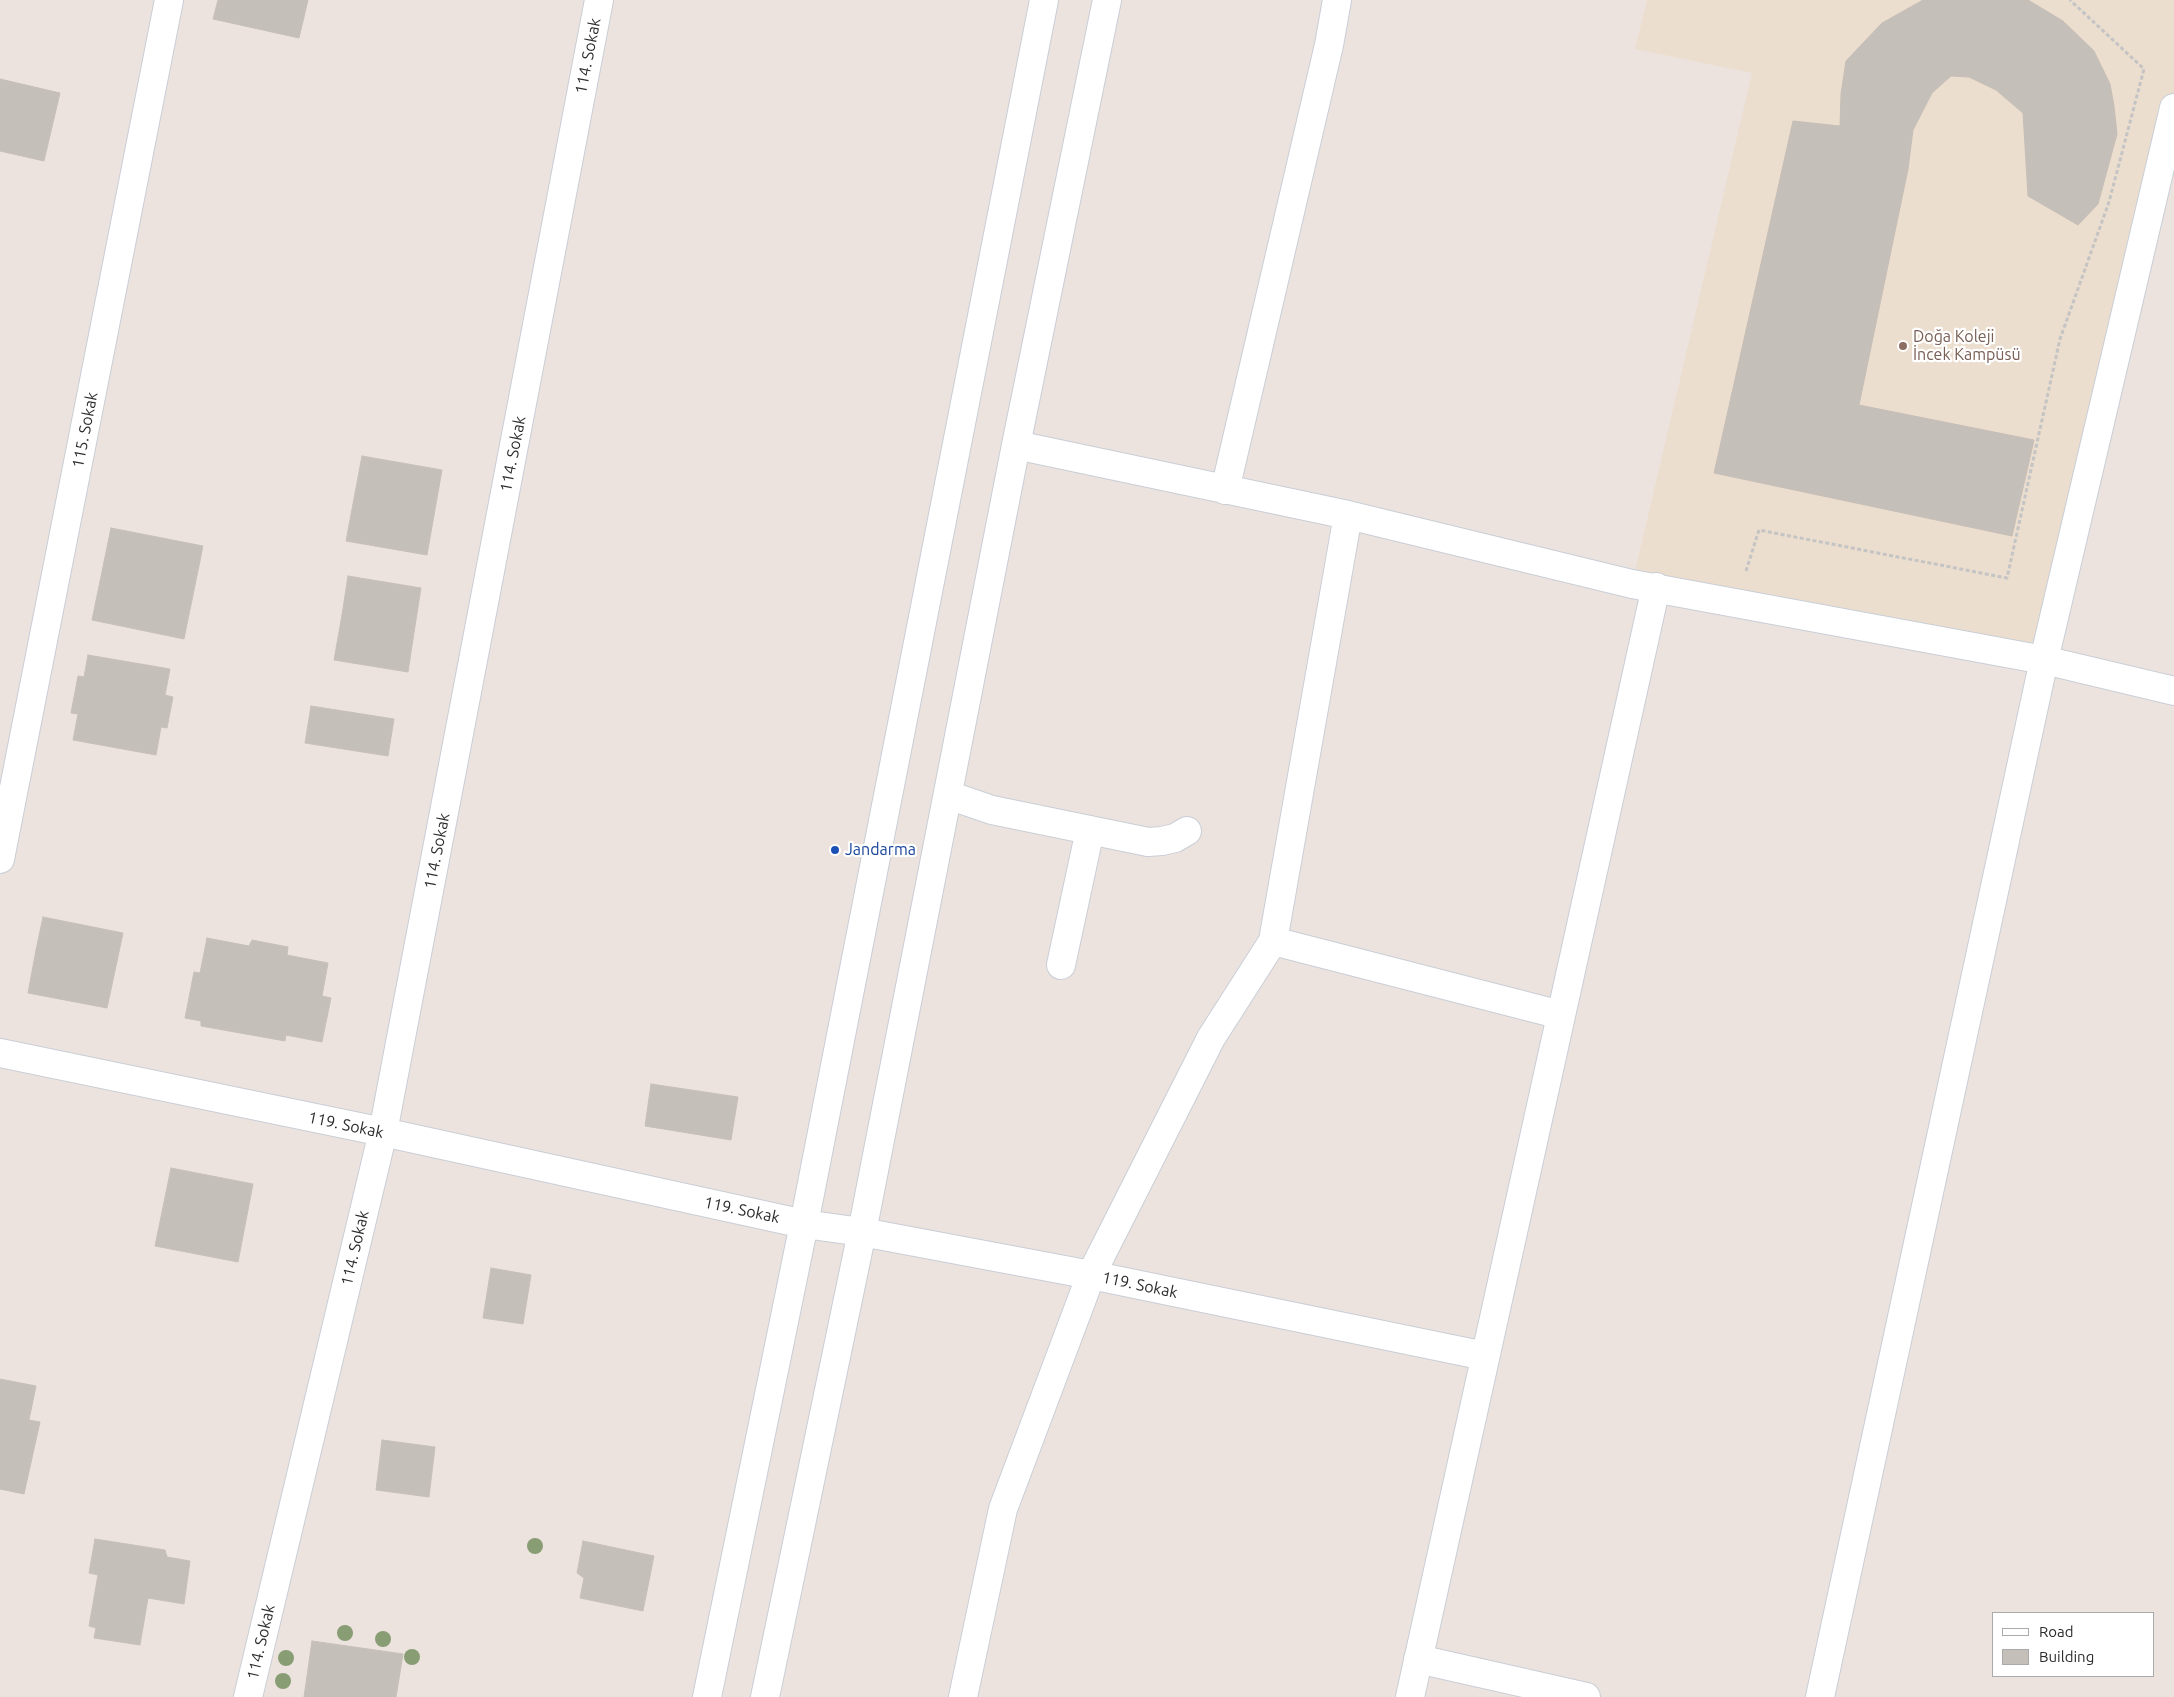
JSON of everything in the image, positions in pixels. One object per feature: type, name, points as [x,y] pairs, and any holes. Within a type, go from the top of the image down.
[{"type":"street","name":"115. Sokak","points":[[0,859],[169,0]]},
{"type":"street","name":"114. Sokak","points":[[248,1697],[383,1132],[599,0]]},
{"type":"street","points":[[707,1697],[804,1224],[1044,0]]},
{"type":"street","points":[[765,1697],[862,1232],[1016,445],[1107,0]]},
{"type":"street","points":[[1225,490],[1329,45],[1337,0]]},
{"type":"street","points":[[1820,1697],[2044,660],[2174,108]]},
{"type":"street","points":[[1016,445],[1348,515],[1632,584],[2044,660],[2174,691]]},
{"type":"street","points":[[963,1697],[1003,1508],[1091,1275],[1211,1038],[1273,941],[1348,515]]},
{"type":"street","points":[[1410,1697],[1656,588]]},
{"type":"street","points":[[948,795],[992,810],[1148,842],[1169,840],[1187,831]]},
{"type":"street","points":[[1061,965],[1090,830]]},
{"type":"street","points":[[1273,941],[1561,1015]]},
{"type":"street","name":"119. Sokak","points":[[0,1052],[383,1132],[804,1224],[862,1232],[1091,1275],[1486,1356]]},
{"type":"street","points":[[1418,1660],[1586,1697]]},
{"type":"path","points":[[1736,602],[1759,530],[2007,578],[2060,339],[2109,202],[2144,69],[2070,0]]},
{"type":"shaded area","name":"Doğa Koleji İncek Kampüsü","points":[[1647,0],[2174,0],[2174,108],[2044,660],[1632,584],[1752,73],[1635,49]]},
{"type":"building","points":[[218,0],[308,0],[299,38],[213,19]]},
{"type":"building","points":[[1923,0],[2028,0],[2063,21],[2094,51],[2110,84],[2114,106],[2117,134],[2098,204],[2078,225],[2028,196],[2023,113],[1996,90],[1969,77],[1951,76],[1932,93],[1913,130],[1908,169],[1859,405],[2034,440],[2012,536],[1714,473],[1793,121],[1840,126],[1841,94],[1846,61],[1882,23]]},
{"type":"building","points":[[0,79],[60,93],[44,161],[0,151]]},
{"type":"building","points":[[362,456],[442,470],[427,555],[346,541]]},
{"type":"building","points":[[111,528],[203,546],[184,639],[92,620]]},
{"type":"building","points":[[348,576],[421,588],[415,626],[342,615]]},
{"type":"building","points":[[342,615],[415,626],[408,672],[334,660]]},
{"type":"building","points":[[88,655],[170,669],[165,695],[173,697],[167,728],[161,727],[156,755],[73,740],[78,714],[71,713],[78,676],[84,677]]},
{"type":"building","points":[[311,706],[394,719],[388,756],[305,743]]},
{"type":"building","points":[[43,917],[123,933],[116,966],[36,950]]},
{"type":"building","points":[[207,938],[249,946],[252,940],[288,947],[287,955],[328,963],[322,996],[331,998],[322,1042],[286,1035],[285,1041],[201,1026],[201,1021],[185,1018],[194,972],[200,973]]},
{"type":"building","points":[[36,950],[116,966],[107,1008],[28,993]]},
{"type":"building","points":[[651,1084],[738,1097],[731,1140],[645,1126]]},
{"type":"building","points":[[171,1168],[253,1184],[238,1262],[155,1246]]},
{"type":"building","points":[[491,1268],[531,1275],[523,1324],[483,1318]]},
{"type":"building","points":[[0,1379],[36,1386],[29,1420],[40,1422],[24,1494],[0,1489]]},
{"type":"building","points":[[382,1440],[435,1447],[429,1497],[376,1490]]},
{"type":"building","points":[[95,1539],[165,1550],[167,1557],[190,1561],[184,1604],[148,1598],[140,1645],[94,1638],[96,1628],[89,1626],[98,1575],[89,1573]]},
{"type":"building","points":[[583,1541],[654,1556],[643,1611],[580,1598],[584,1578],[577,1573]]},
{"type":"building","points":[[312,1641],[403,1654],[396,1697],[304,1697]]},
{"type":"place","name":"Doğa Koleji İncek Kampüsü","points":[[1903,346]]},
{"type":"place","name":"Jandarma","points":[[835,850]]}]
